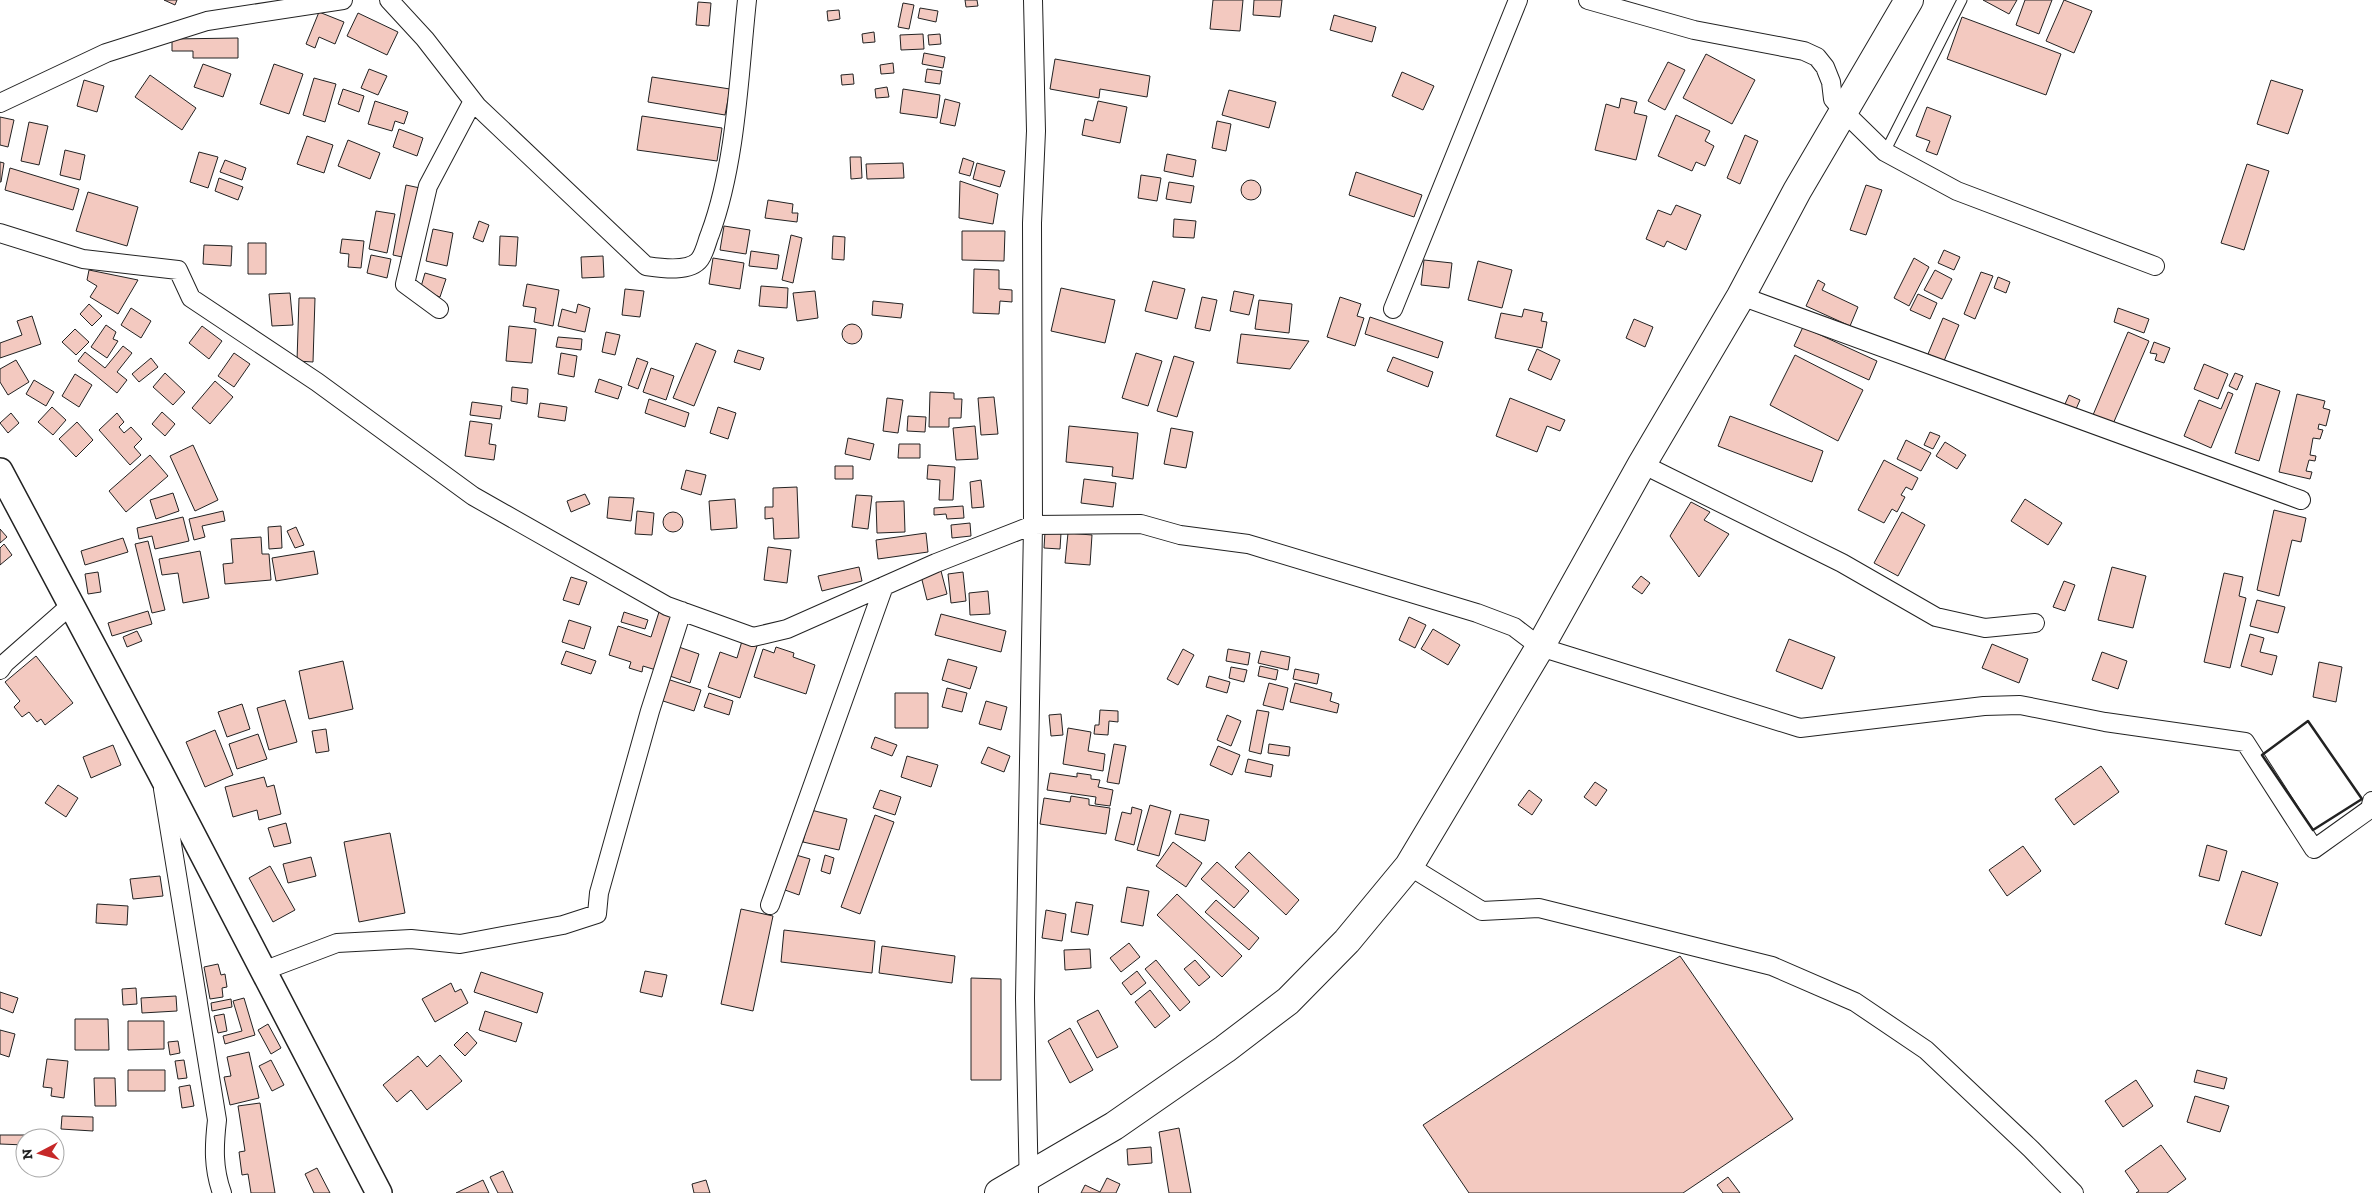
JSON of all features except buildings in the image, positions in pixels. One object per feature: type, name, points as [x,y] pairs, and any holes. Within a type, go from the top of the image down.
[{"type":"main road","points":[[999,1193],[1029,1185],[1226,1049],[1288,1001],[1347,941],[1409,866],[1540,647],[1642,464],[1741,296],[1797,191],[1909,0]]},
{"type":"street","points":[[0,103],[106,53],[207,21],[342,0]]},
{"type":"street","points":[[389,0],[424,39],[473,101],[646,266],[661,268],[688,267],[700,260],[717,215],[728,167],[748,0]]},
{"type":"street","points":[[1029,1185],[1025,998],[1033,525],[1032,223],[1036,130],[1033,0]]},
{"type":"street","points":[[1393,309],[1518,0]]},
{"type":"street","points":[[1588,0],[1694,30],[1804,51],[1817,57],[1825,67],[1831,82],[1833,98],[1843,111],[1885,152],[1957,192],[2155,266]]},
{"type":"street","points":[[439,310],[405,284],[428,186],[473,101]]},
{"type":"street","points":[[0,233],[82,259],[178,270],[191,298],[316,382],[473,496],[668,606],[753,637],[787,629],[884,586],[1033,525],[1141,524],[1180,534],[1248,544],[1477,613],[1514,627],[1540,647],[1800,728],[1984,706],[2020,705],[2106,722],[2246,742],[2314,849],[2370,808],[2372,801]]},
{"type":"street","points":[[1741,296],[2301,500]]},
{"type":"street","points":[[1642,464],[1842,563],[1936,617],[1985,628],[2035,623]]},
{"type":"street","points":[[0,471],[160,772],[378,1193]]},
{"type":"street","points":[[770,905],[884,586]]},
{"type":"street","points":[[0,670],[5,663],[71,605]]},
{"type":"street","points":[[263,971],[338,943],[411,940],[460,944],[564,925],[597,914],[599,893],[650,710],[682,611]]},
{"type":"street","points":[[160,772],[217,1120],[214,1148],[215,1166],[222,1193]]},
{"type":"street","points":[[1409,866],[1482,911],[1539,908],[1772,966],[1856,1002],[1926,1050],[2031,1149],[2074,1193]]},
{"type":"lane","points":[[1885,152],[1962,0]]},
{"type":"wall","points":[[2308,721],[2362,799],[2313,830],[2262,755],[2308,721]]}]
